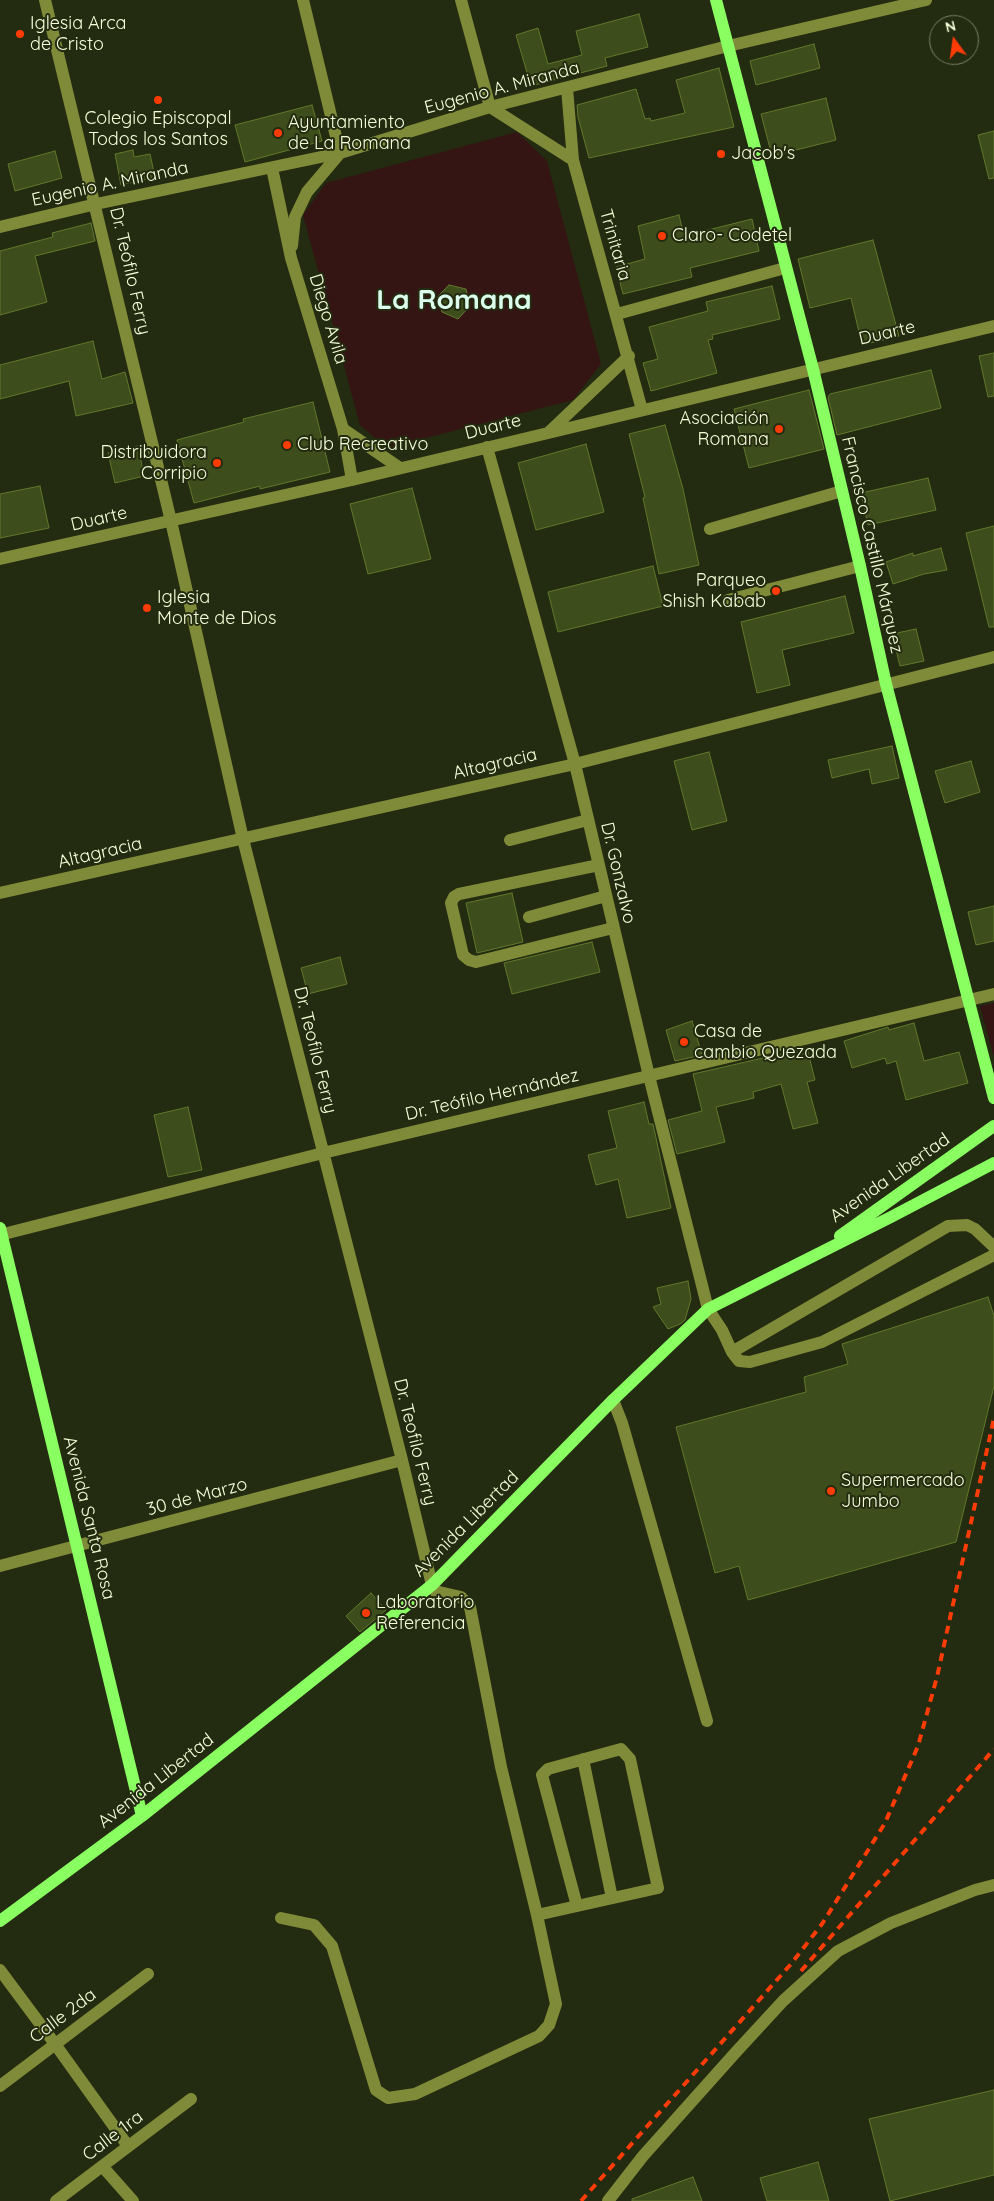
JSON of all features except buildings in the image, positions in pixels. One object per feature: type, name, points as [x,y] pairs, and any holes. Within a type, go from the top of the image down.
[{"type":"main road","name":"Francisco Castillo Márquez","points":[[716,0],[813,369],[886,684],[994,1098]]},
{"type":"main road","name":"Avenida Libertad","points":[[807,1259],[994,1126]]},
{"type":"main road","name":"Avenida Libertad","points":[[0,1921],[142,1816],[432,1585],[613,1400],[708,1309],[891,1217],[994,1162]]},
{"type":"main road","name":"Avenida Santa Rosa","points":[[0,1232],[78,1546],[142,1816]]},
{"type":"street","name":"Dr. Teófilo Ferry","points":[[45,0],[172,521]]},
{"type":"street","points":[[291,258],[295,218],[307,192],[340,153],[303,0]]},
{"type":"street","points":[[461,0],[490,107],[573,160]]},
{"type":"street","name":"Eugenio A. Miranda","points":[[0,226],[340,153],[490,107],[728,46],[926,0]]},
{"type":"street","name":"Trinitaria","points":[[567,88],[573,160],[629,356],[642,410]]},
{"type":"street","name":"Diego Avila","points":[[272,168],[291,258],[343,430],[352,480]]},
{"type":"street","points":[[617,314],[785,268]]},
{"type":"street","name":"Duarte","points":[[0,559],[352,480],[994,326]]},
{"type":"street","points":[[549,432],[629,356]]},
{"type":"street","points":[[343,430],[400,468]]},
{"type":"street","name":"Dr. Gonzalvo","points":[[487,447],[575,764],[648,1076],[708,1309],[722,1330],[732,1352]]},
{"type":"street","points":[[710,529],[842,491]]},
{"type":"street","name":"Dr. Teofilo Ferry","points":[[172,521],[243,839],[402,1460],[432,1585]]},
{"type":"street","points":[[728,600],[860,566]]},
{"type":"street","name":"Altagracia","points":[[0,893],[575,764],[994,657]]},
{"type":"street","points":[[510,840],[588,820]]},
{"type":"street","points":[[599,865],[459,894],[454,897],[451,903],[463,955],[469,960],[476,962],[613,928]]},
{"type":"street","points":[[529,917],[606,896]]},
{"type":"street","name":"Dr. Teófilo Hernández","points":[[0,1232],[323,1153],[994,994]]},
{"type":"street","points":[[994,1247],[975,1229],[967,1225],[948,1226],[732,1352],[739,1361],[750,1362],[822,1342],[994,1255]]},
{"type":"street","points":[[613,1400],[622,1423],[707,1721]]},
{"type":"street","name":"30 de Marzo","points":[[0,1566],[402,1460]]},
{"type":"street","points":[[282,1918],[314,1925],[332,1946],[376,2090],[388,2098],[415,2094],[539,2036],[550,2025],[556,2004],[537,1915],[500,1767],[470,1607],[461,1597],[434,1591],[432,1585]]},
{"type":"street","points":[[537,1915],[658,1888],[630,1759],[621,1749],[548,1769],[542,1775],[577,1906]]},
{"type":"street","points":[[583,1759],[612,1898]]},
{"type":"street","points":[[608,2201],[644,2156],[736,2052],[784,2001],[838,1952],[891,1923],[975,1890],[994,1885]]},
{"type":"street","points":[[0,1970],[56,2044],[128,2146]]},
{"type":"street","name":"Calle 2da","points":[[0,2086],[148,1974]]},
{"type":"street","name":"Calle 1ra","points":[[56,2201],[191,2099]]},
{"type":"street","points":[[102,2166],[132,2201]]},
{"type":"shaded area","points":[[517,132],[547,161],[601,364],[573,400],[387,448],[360,425],[303,215],[326,183]]},
{"type":"shaded area","points":[[994,1003],[994,1057],[980,1006]]},
{"type":"railway","points":[[581,2201],[791,1964],[822,1924],[885,1823],[918,1746],[937,1677],[994,1418]]},
{"type":"railway","points":[[801,1971],[994,1749]]},
{"type":"place","name":"Iglesia Arca de Cristo","points":[[20,34]]},
{"type":"place","name":"Colegio Episcopal Todos los Santos","points":[[158,100]]},
{"type":"place","name":"Ayuntamiento de La Romana","points":[[278,133]]},
{"type":"place","name":"Jacob's","points":[[721,154]]},
{"type":"place","name":"Claro- Codetel","points":[[662,236]]},
{"type":"place","name":"Asociación Romana","points":[[779,429]]},
{"type":"place","name":"Club Recreativo","points":[[287,445]]},
{"type":"place","name":"Distribuidora Corripio","points":[[217,463]]},
{"type":"place","name":"Parqueo Shish Kabab","points":[[776,591]]},
{"type":"place","name":"Iglesia Monte de Dios","points":[[147,608]]},
{"type":"place","name":"Casa de cambio Quezada","points":[[684,1042]]},
{"type":"place","name":"Supermercado Jumbo","points":[[831,1491]]},
{"type":"place","name":"Laboratorio Referencia","points":[[366,1613]]},
{"type":"district","name":"La Romana","points":[[454,301]]}]
